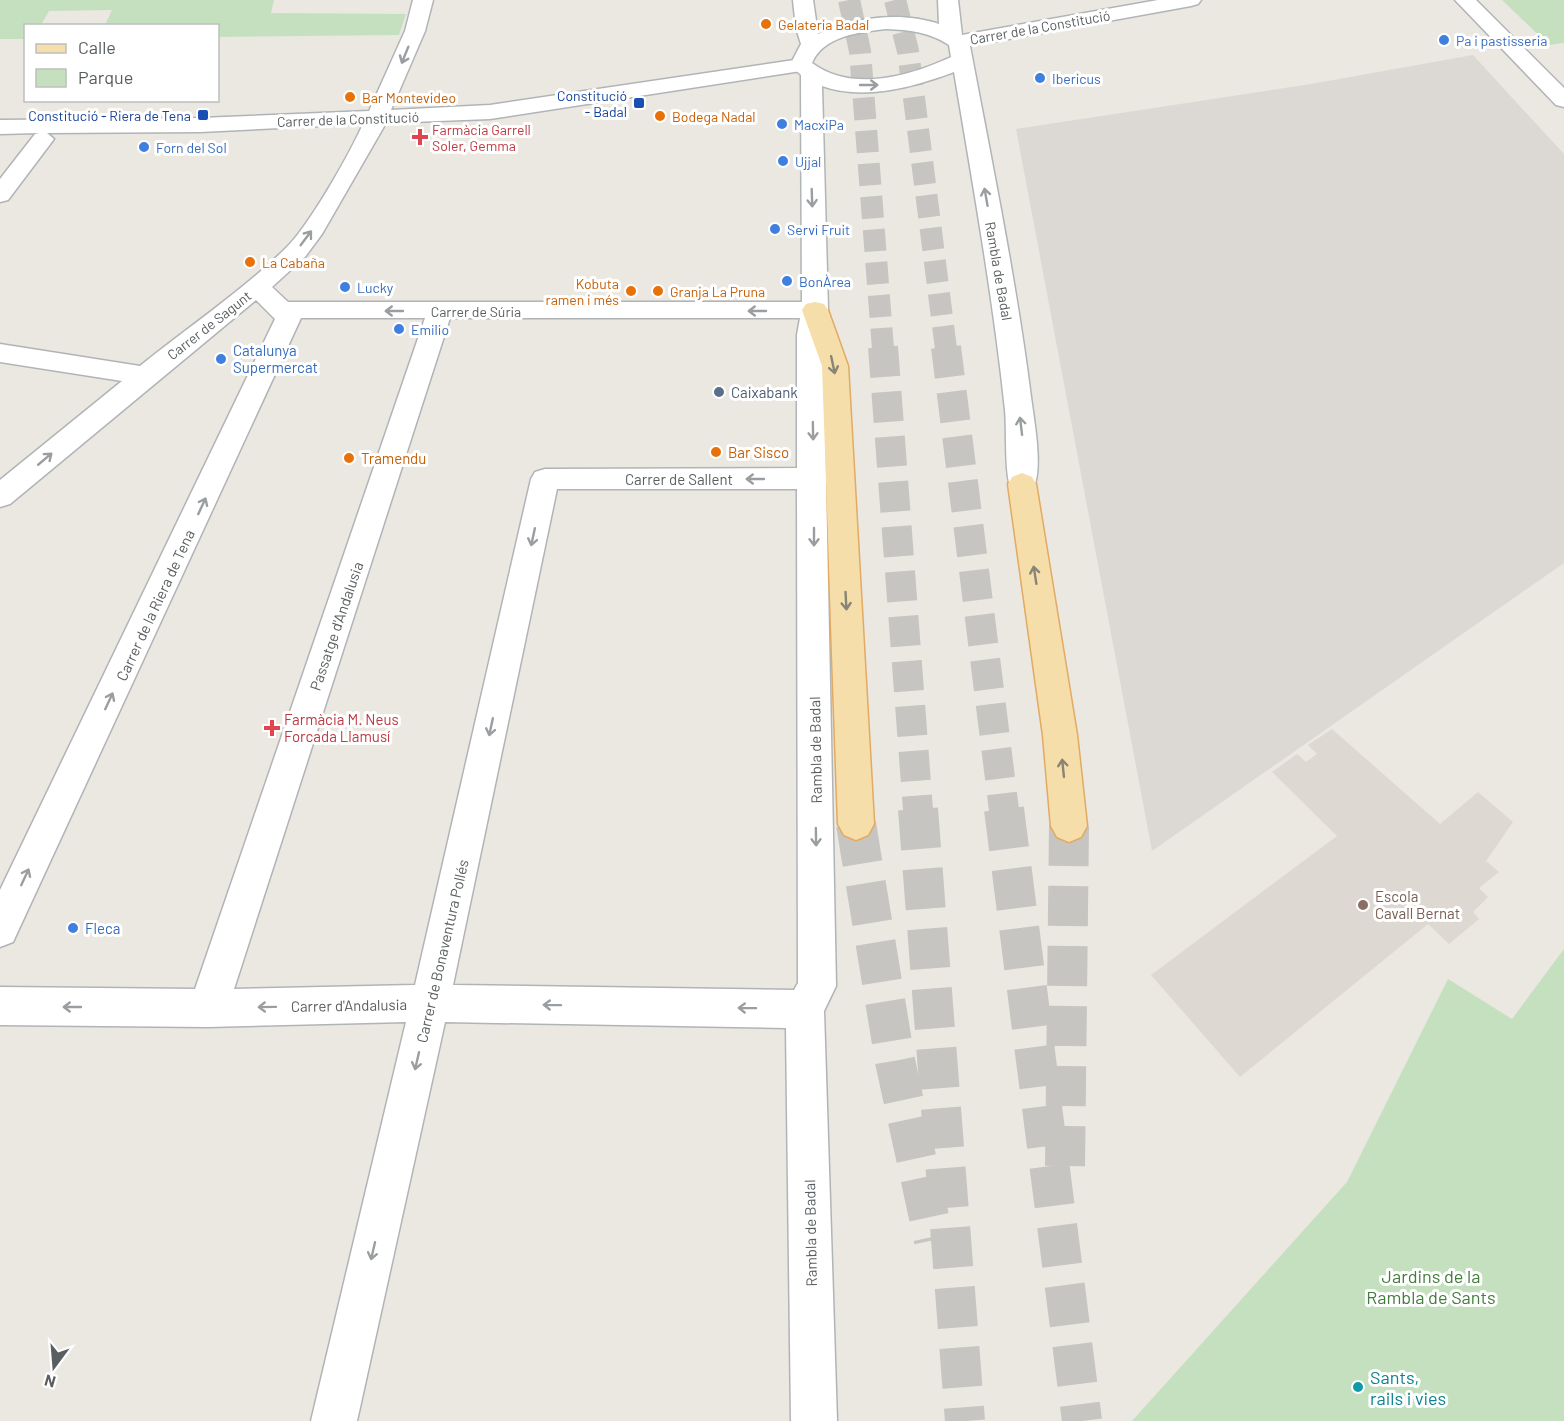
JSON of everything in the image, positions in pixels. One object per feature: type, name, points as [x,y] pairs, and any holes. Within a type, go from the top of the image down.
[{"type":"main road","points":[[815,310],[835,366],[856,824]]},
{"type":"main road","points":[[1022,484],[1060,735],[1069,826]]},
{"type":"street","name":"Carrer de Sagunt","points":[[0,496],[289,259],[313,229],[378,118],[415,31],[423,0]]},
{"type":"street","points":[[803,0],[806,28],[812,46],[806,71],[836,82],[883,85],[914,81],[957,46],[915,25],[884,22],[854,28],[812,46]]},
{"type":"street","name":"Rambla de Badal","points":[[948,0],[1008,316],[1022,440],[1022,484]]},
{"type":"street","name":"Carrer de la Constitució","points":[[957,46],[1191,0]]},
{"type":"street","points":[[1465,0],[1564,100]]},
{"type":"street","name":"Carrer de la Constitució","points":[[0,127],[378,118],[490,112],[806,71]]},
{"type":"street","name":"Rambla de Badal","points":[[806,71],[815,310],[810,335],[814,478],[817,986],[805,1010],[814,1421]]},
{"type":"street","points":[[0,195],[43,139]]},
{"type":"street","points":[[257,287],[282,310]]},
{"type":"street","name":"Carrer de Súria","points":[[282,310],[815,310]]},
{"type":"street","name":"Carrer de la Riera de Tena","points":[[0,930],[289,317],[282,310]]},
{"type":"street","name":"Passatge d'Andalusia","points":[[208,1008],[440,311]]},
{"type":"street","points":[[0,353],[136,374]]},
{"type":"street","name":"Carrer de Sallent","points":[[545,480],[814,478]]},
{"type":"street","name":"Carrer de Bonaventura Pollés","points":[[334,1421],[430,1004],[545,480]]},
{"type":"street","name":"Carrer d'Andalusia","points":[[0,1006],[208,1008],[430,1004],[805,1010]]},
{"type":"shaded area","points":[[1473,55],[1564,154],[1564,563],[1152,851],[1016,129],[1311,84]]},
{"type":"shaded area","name":"Escola Cavall Bernat","points":[[1332,729],[1440,824],[1478,792],[1513,822],[1486,861],[1499,872],[1479,888],[1488,897],[1473,912],[1479,919],[1449,944],[1428,924],[1240,1077],[1151,975],[1337,836],[1272,772],[1297,754],[1306,762],[1317,754],[1308,745]]},
{"type":"green space","points":[[0,0],[274,0],[271,13],[406,14],[399,35],[219,37],[219,24],[105,24],[112,10],[49,11],[42,24],[24,24],[24,39],[0,39]]},
{"type":"green space","points":[[1502,0],[1564,0],[1564,43],[1549,45]]},
{"type":"green space","name":"Jardins de la Rambla de Sants","points":[[1564,949],[1564,1421],[1132,1421],[1347,1182],[1448,979],[1512,1019]]},
{"type":"tunnel","points":[[849,0],[860,51],[883,349]]},
{"type":"tunnel","points":[[895,0],[908,51],[946,349]]},
{"type":"tunnel","points":[[883,347],[918,810]]},
{"type":"tunnel","points":[[946,347],[1004,810]]},
{"type":"tunnel","points":[[918,809],[965,1421]]},
{"type":"tunnel","points":[[1004,809],[1082,1421]]},
{"type":"tunnel","points":[[856,824],[895,1061],[934,1240]]},
{"type":"tunnel","points":[[1065,1166],[1069,826]]},
{"type":"place","name":"Gelateria Badal","points":[[766,24]]},
{"type":"place","name":"Pa i pastisseria","points":[[1444,40]]},
{"type":"place","name":"Ibericus","points":[[1040,78]]},
{"type":"place","name":"Bar Montevideo","points":[[350,97]]},
{"type":"place","name":"Constitució - Badal","points":[[639,103]]},
{"type":"place","name":"Constitució - Riera de Tena","points":[[203,115]]},
{"type":"place","name":"Bodega Nadal","points":[[660,116]]},
{"type":"place","name":"MacxiPa","points":[[782,124]]},
{"type":"place","name":"Farmàcia Garrell Soler, Gemma","points":[[420,137]]},
{"type":"place","name":"Forn del Sol","points":[[144,147]]},
{"type":"place","name":"Ujjal","points":[[783,161]]},
{"type":"place","name":"Servi Fruit","points":[[775,229]]},
{"type":"place","name":"La Cabaña","points":[[250,262]]},
{"type":"place","name":"BonÀrea","points":[[787,281]]},
{"type":"place","name":"Lucky","points":[[345,287]]},
{"type":"place","name":"Kobuta ramen i més","points":[[631,291]]},
{"type":"place","name":"Granja La Pruna","points":[[658,291]]},
{"type":"place","name":"Emilio","points":[[399,329]]},
{"type":"place","name":"Catalunya Supermercat","points":[[221,359]]},
{"type":"place","name":"Caixabank","points":[[719,392]]},
{"type":"place","name":"Bar Sisco","points":[[716,452]]},
{"type":"place","name":"Tramendu","points":[[349,458]]},
{"type":"place","name":"Farmàcia M. Neus Forcada Llamusí","points":[[272,728]]},
{"type":"place","name":"Escola Cavall Bernat","points":[[1363,905]]},
{"type":"place","name":"Fleca","points":[[73,928]]},
{"type":"place","name":"Sants, rails i vies","points":[[1358,1387]]}]
